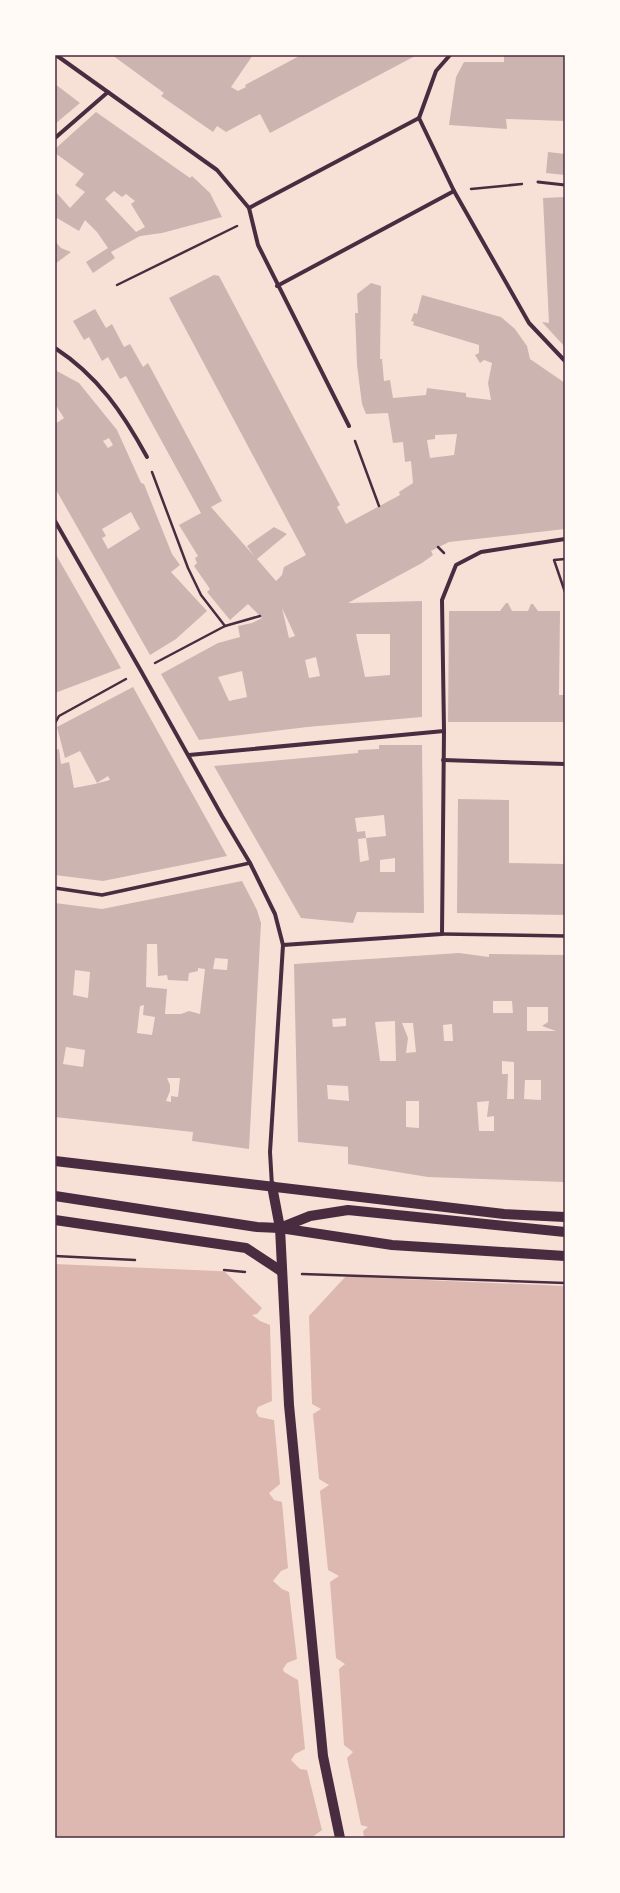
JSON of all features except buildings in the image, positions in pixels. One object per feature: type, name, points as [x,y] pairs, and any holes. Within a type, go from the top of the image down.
[{"type":"main road","points":[[55,1161],[504,1214],[565,1217]]},
{"type":"main road","points":[[272,1186],[280,1228],[289,1405],[323,1756],[340,1838]]},
{"type":"main road","points":[[55,1196],[258,1227],[280,1228],[392,1245],[565,1256]]},
{"type":"main road","points":[[280,1228],[310,1216],[348,1210],[565,1232]]},
{"type":"main road","points":[[55,1220],[246,1248],[281,1271]]},
{"type":"street","points":[[56,55],[217,170],[249,208],[258,245],[277,286],[349,426]]},
{"type":"street","points":[[249,208],[419,118],[436,71],[450,55]]},
{"type":"street","points":[[55,138],[108,92]]},
{"type":"street","points":[[419,118],[454,190],[529,323],[565,361]]},
{"type":"street","points":[[277,286],[454,190]]},
{"type":"street","points":[[55,348],[73,360],[103,389],[127,421],[147,457]]},
{"type":"street","points":[[55,521],[250,863],[275,914],[283,945],[270,1152],[272,1186]]},
{"type":"street","points":[[442,934],[444,731],[442,600],[456,565],[481,552],[565,539]]},
{"type":"street","points":[[188,755],[444,731]]},
{"type":"street","points":[[443,760],[565,764]]},
{"type":"street","points":[[55,888],[102,895],[250,863]]},
{"type":"street","points":[[283,945],[442,934],[565,936]]},
{"type":"lane","points":[[538,182],[565,185]]},
{"type":"path","points":[[454,190],[538,182]]},
{"type":"path","points":[[116,285],[234,227],[252,220]]},
{"type":"path","points":[[349,426],[379,506]]},
{"type":"path","points":[[147,457],[172,529],[188,568],[202,595],[225,626]]},
{"type":"path","points":[[565,559],[554,560],[565,592]]},
{"type":"path","points":[[55,723],[59,716],[225,626],[260,616]]},
{"type":"path","points":[[55,1256],[135,1260]]},
{"type":"path","points":[[347,1275],[565,1283]]},
{"type":"shaded area","points":[[55,1264],[565,1286],[565,1838],[55,1838]]},
{"type":"pier","points":[[223,1270],[347,1275],[309,1316],[312,1404],[321,1409],[313,1414],[319,1479],[329,1485],[320,1491],[328,1570],[339,1576],[330,1582],[336,1658],[345,1664],[339,1669],[344,1745],[353,1752],[347,1758],[361,1825],[368,1827],[363,1831],[364,1838],[311,1838],[322,1830],[307,1770],[300,1769],[291,1760],[295,1754],[305,1749],[298,1680],[284,1672],[283,1669],[287,1663],[297,1659],[289,1592],[282,1589],[273,1581],[281,1571],[288,1568],[282,1502],[274,1500],[269,1493],[280,1484],[274,1420],[259,1417],[256,1412],[258,1407],[272,1401],[270,1325],[260,1321],[252,1315],[257,1314],[262,1308]]}]
